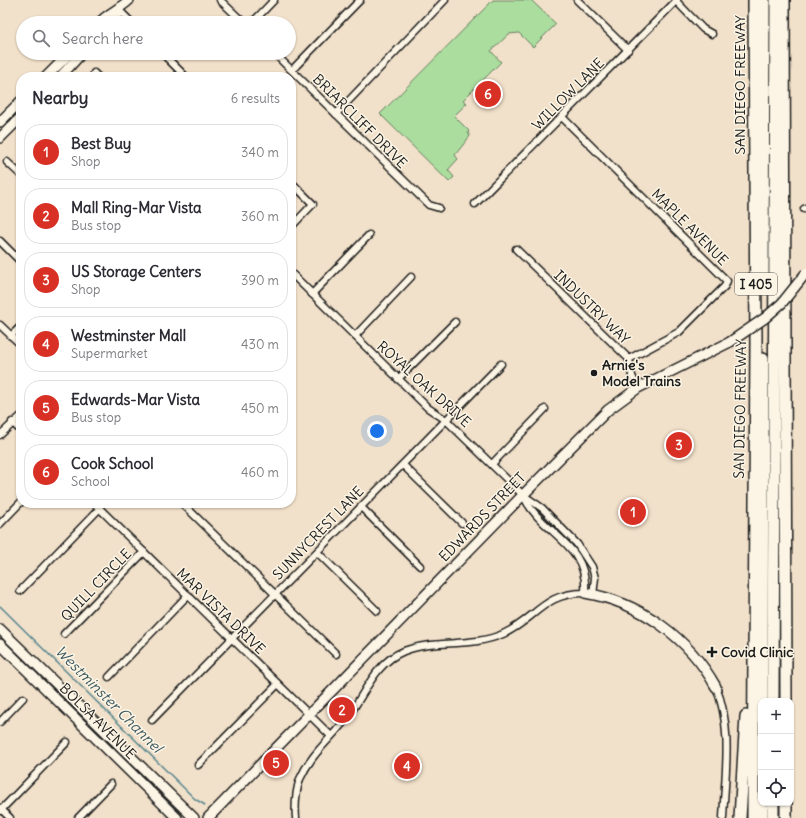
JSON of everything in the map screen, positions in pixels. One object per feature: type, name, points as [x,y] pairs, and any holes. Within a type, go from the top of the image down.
[{"type":"highway","name":"SAN DIEGO FREEWAY","points":[[753,818],[753,650],[758,609],[754,0]]},
{"type":"highway","points":[[758,568],[764,0]]},
{"type":"highway","points":[[773,698],[776,0]]},
{"type":"highway","name":"I 405","points":[[784,0],[786,113],[786,698]]},
{"type":"highway","points":[[758,609],[762,698]]},
{"type":"highway","points":[[740,818],[748,692],[753,650]]},
{"type":"highway","points":[[753,762],[762,672]]},
{"type":"highway","points":[[762,806],[762,818]]},
{"type":"highway","points":[[773,806],[773,818]]},
{"type":"highway","points":[[786,806],[786,818]]},
{"type":"street","points":[[116,16],[119,10],[129,0]]},
{"type":"street","points":[[220,0],[237,16]]},
{"type":"street","points":[[259,16],[274,0]]},
{"type":"street","points":[[292,70],[360,0]]},
{"type":"street","points":[[336,114],[445,0]]},
{"type":"street","points":[[577,0],[628,50]]},
{"type":"street","points":[[676,0],[703,29],[712,34]]},
{"type":"street","name":"WILLOW LANE","points":[[475,204],[676,0]]},
{"type":"street","points":[[105,16],[119,10]]},
{"type":"street","points":[[119,10],[125,16]]},
{"type":"street","points":[[51,72],[63,60]]},
{"type":"street","points":[[65,72],[76,60]]},
{"type":"street","points":[[169,60],[181,72]]},
{"type":"street","name":"BRIARCLIFF DRIVE","points":[[281,60],[292,70]]},
{"type":"street","name":"BRIARCLIFF DRIVE","points":[[296,74],[429,205],[439,208]]},
{"type":"street","points":[[0,122],[16,106]]},
{"type":"street","name":"MAPLE AVENUE","points":[[562,117],[727,281],[725,286],[679,332],[629,359]]},
{"type":"street","points":[[0,138],[16,122]]},
{"type":"street","points":[[7,162],[16,170]]},
{"type":"street","points":[[296,187],[313,204],[296,222]]},
{"type":"street","points":[[312,294],[369,235]]},
{"type":"street","points":[[0,241],[16,257]]},
{"type":"street","name":"INDUSTRY WAY","points":[[516,249],[629,359],[632,376],[638,388]]},
{"type":"street","name":"EDWARDS STREET","points":[[208,818],[608,410],[638,388],[730,342],[765,318],[782,303],[806,273]]},
{"type":"street","points":[[355,336],[411,277]]},
{"type":"street","name":"ROYAL OAK DRIVE","points":[[296,278],[428,408],[446,420],[523,495]]},
{"type":"street","points":[[398,379],[455,322]]},
{"type":"street","points":[[0,325],[16,340]]},
{"type":"street","points":[[11,336],[16,331]]},
{"type":"street","name":"SUNNYCREST LANE","points":[[152,720],[501,364]]},
{"type":"street","points":[[492,464],[545,409]]},
{"type":"street","points":[[0,435],[16,419]]},
{"type":"street","points":[[12,422],[16,426]]},
{"type":"street","points":[[402,465],[462,523]]},
{"type":"street","points":[[523,495],[542,508],[584,552],[590,563],[595,578],[589,594]]},
{"type":"street","points":[[523,495],[529,508],[572,549],[578,558],[586,578],[589,594]]},
{"type":"street","points":[[0,524],[16,507]]},
{"type":"street","points":[[361,507],[420,566]]},
{"type":"street","points":[[20,591],[100,508]]},
{"type":"street","name":"MAR VISTA DRIVE","points":[[100,508],[331,736]]},
{"type":"street","points":[[187,508],[336,654]]},
{"type":"street","name":"QUILL CIRCLE","points":[[64,634],[144,552]]},
{"type":"street","points":[[317,552],[377,611]]},
{"type":"street","points":[[296,818],[296,797],[300,780],[315,753],[349,716],[377,671],[398,654],[419,647],[471,642],[496,637],[520,624],[554,599],[567,594],[589,594],[629,606],[664,626],[693,654],[716,687],[725,714],[727,734],[723,818]]},
{"type":"street","points":[[109,677],[188,595]]},
{"type":"street","name":"BOLSA AVENUE","points":[[1,631],[194,818]]},
{"type":"street","name":"BOLSA AVENUE","points":[[0,644],[177,818]]},
{"type":"street","points":[[198,765],[278,684]]},
{"type":"street","points":[[0,722],[23,698]]},
{"type":"street","points":[[10,818],[0,809],[67,742]]},
{"type":"street","points":[[78,818],[111,784]]},
{"type":"green space","points":[[493,0],[531,0],[556,24],[533,47],[519,33],[509,34],[491,51],[501,62],[463,100],[467,103],[454,116],[469,131],[468,133],[470,136],[455,155],[458,159],[448,170],[454,177],[449,182],[380,114]]},
{"type":"waterway","name":"Westminster Channel","points":[[0,606],[195,799],[205,805]]},
{"type":"place","name":"Cook School","points":[[488,94]]},
{"type":"place","name":"Arnie's Model Trains","points":[[594,373]]},
{"type":"place","name":"US Storage Centers","points":[[679,445]]},
{"type":"place","name":"Best Buy","points":[[633,512]]},
{"type":"place","name":"Covid Clinic","points":[[712,652]]},
{"type":"place","name":"Mall Ring-Mar Vista","points":[[342,710]]},
{"type":"place","name":"Edwards-Mar Vista","points":[[276,763]]},
{"type":"place","name":"Westminster Mall","points":[[407,766]]}]
